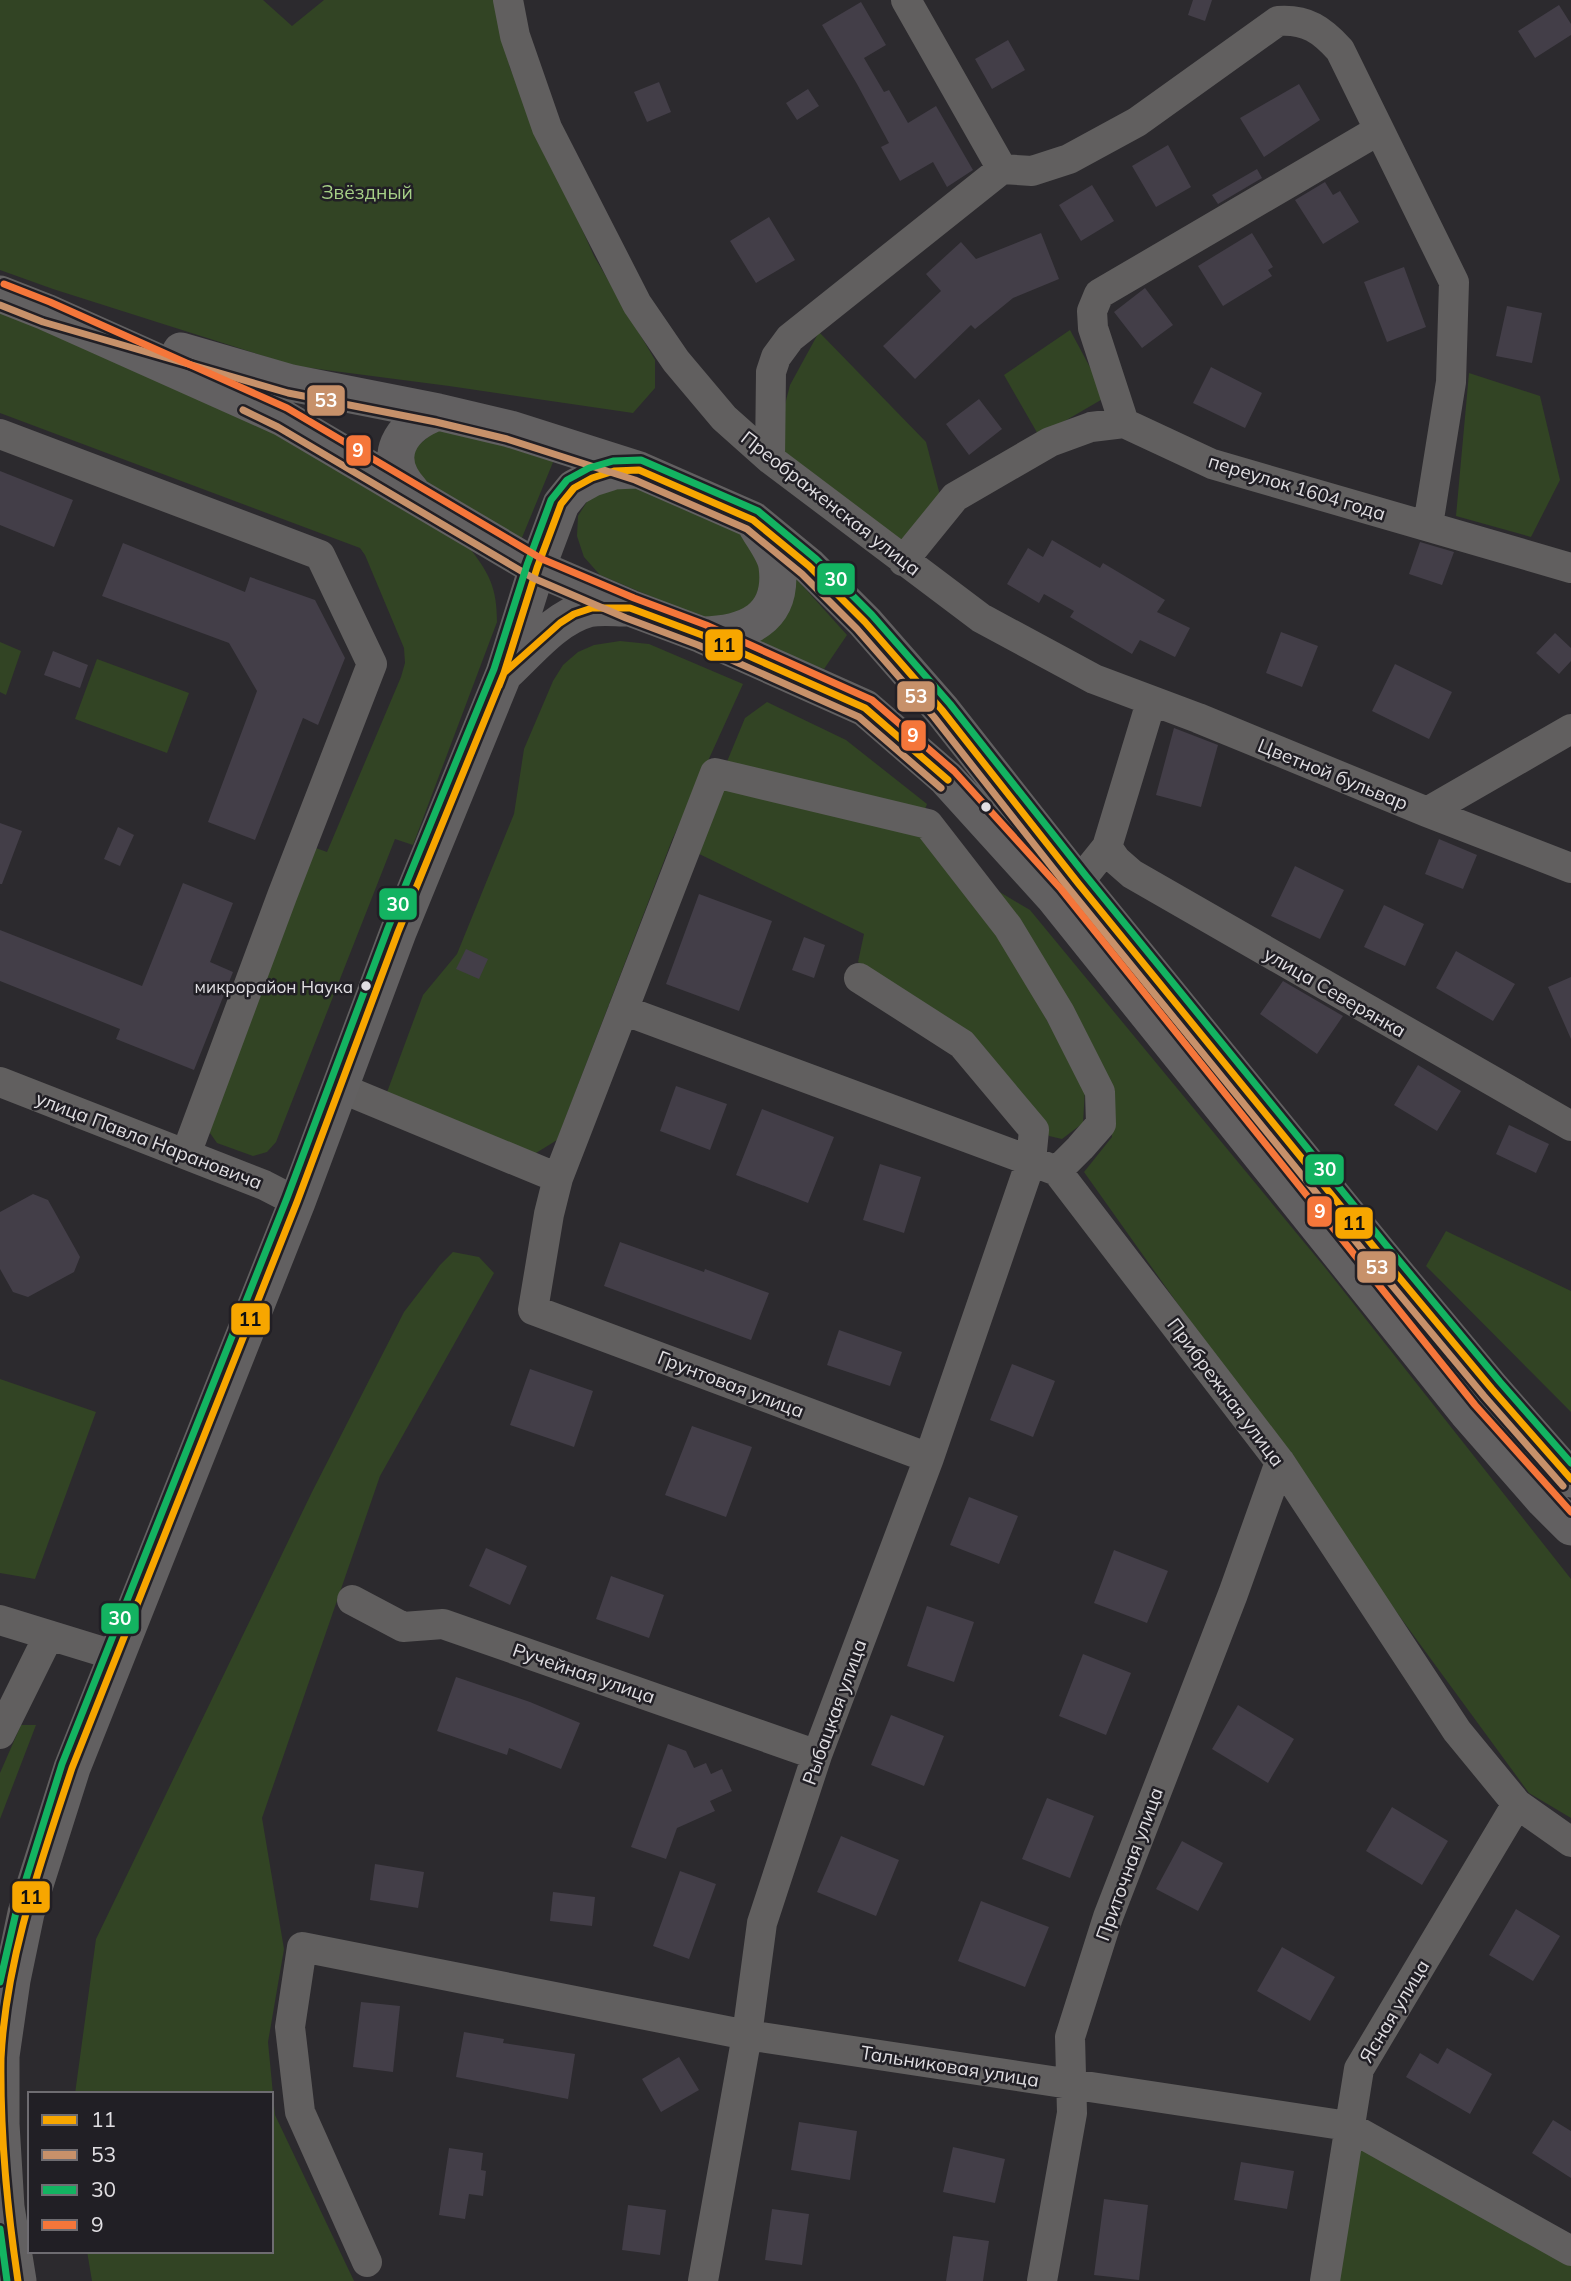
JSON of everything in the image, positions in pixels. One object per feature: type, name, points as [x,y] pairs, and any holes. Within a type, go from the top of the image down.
[{"type":"main road","points":[[0,294],[283,418],[411,491],[537,568],[702,635],[865,708],[946,778],[1053,896],[1467,1412],[1571,1527]]},
{"type":"main road","points":[[46,312],[290,383],[510,429],[639,470],[753,520],[809,566],[865,622],[942,710],[1078,883],[1378,1252],[1571,1479]]},
{"type":"main road","points":[[411,491],[400,479],[397,443],[411,425],[438,412]]},
{"type":"main road","points":[[18,2281],[6,2207],[1,2124],[1,2056],[12,1980],[26,1913],[72,1768],[297,1202],[402,921],[504,673],[537,568],[561,504],[574,488],[592,478],[614,471],[639,470]]},
{"type":"main road","points":[[702,635],[726,634],[747,628],[761,619],[772,605],[777,565],[753,520]]},
{"type":"main road","points":[[504,673],[560,623],[574,614],[592,608],[630,608]]},
{"type":"street","name":"Преображенская улица","points":[[508,0],[515,36],[547,128],[637,304],[676,361],[724,418],[770,459],[981,618],[1094,679]]},
{"type":"street","points":[[906,0],[1002,169]]},
{"type":"street","points":[[770,459],[771,372],[776,357],[790,338],[1002,169],[1032,171],[1069,159],[1137,121],[1278,21],[1292,20],[1309,23],[1324,33],[1340,50],[1454,282],[1451,382],[1428,526]]},
{"type":"street","points":[[903,561],[955,497],[1050,442],[1091,426],[1124,423],[1093,328],[1092,312],[1099,294],[1380,130]]},
{"type":"street","name":"переулок 1604 года","points":[[1124,423],[1212,464],[1571,568]]},
{"type":"street","points":[[0,434],[320,555],[372,664],[186,1154]]},
{"type":"street","name":"Цветной бульвар","points":[[1094,679],[1571,868]]},
{"type":"street","points":[[1078,883],[1107,847],[1151,702]]},
{"type":"street","points":[[1427,812],[1571,729]]},
{"type":"street","points":[[338,1087],[558,1178],[623,1010],[715,774],[928,824],[1008,927],[1060,1013],[1100,1092],[1101,1124],[1080,1149],[1044,1166],[623,1010]]},
{"type":"street","name":"улица Северянка","points":[[1107,847],[1116,860],[1132,874],[1571,1126]]},
{"type":"street","points":[[859,978],[962,1044],[1034,1130],[1044,1166]]},
{"type":"street","name":"улица Павла Нарановича","points":[[0,1082],[264,1185],[297,1202]]},
{"type":"street","name":"Рыбацкая улица","points":[[703,2281],[747,2035],[762,1923],[817,1755],[929,1458],[1044,1166]]},
{"type":"street","name":"Прибрежная улица","points":[[1044,1166],[1280,1462],[1457,1731],[1517,1804],[1571,1842]]},
{"type":"street","name":"Грунтовая улица","points":[[558,1178],[549,1214],[533,1310],[929,1458]]},
{"type":"street","name":"Приточная улица","points":[[1042,2281],[1072,2113],[1070,2037],[1108,1917],[1228,1607],[1280,1462]]},
{"type":"street","name":"Ручейная улица","points":[[352,1600],[403,1627],[443,1624],[817,1755]]},
{"type":"street","points":[[0,1620],[117,1656]]},
{"type":"street","points":[[0,1734],[50,1635]]},
{"type":"street","name":"Ясная улица","points":[[1325,2281],[1359,2069],[1517,1804]]},
{"type":"street","name":"Тальниковая улица","points":[[368,2262],[300,2112],[289,2027],[302,1947],[747,2035],[1348,2126],[1571,2251]]},
{"type":"green space","name":"Звёздный","points":[[0,0],[263,0],[292,26],[324,0],[494,0],[510,68],[594,256],[655,360],[655,388],[633,413],[295,366],[0,270]]},
{"type":"green space","points":[[0,312],[244,413],[468,546],[481,564],[493,590],[497,622],[413,845],[395,839],[276,1142],[267,1152],[253,1156],[217,1143],[210,1133],[209,1122],[310,846],[327,852],[401,677],[405,663],[404,648],[360,548],[0,413]]},
{"type":"green space","points":[[1070,330],[1106,397],[1039,436],[1004,375]]},
{"type":"green space","points":[[819,332],[926,442],[941,499],[903,544],[773,451],[790,385]]},
{"type":"green space","points":[[1469,373],[1540,396],[1560,480],[1531,537],[1456,516]]},
{"type":"green space","points":[[438,429],[556,455],[521,540],[424,481],[413,466],[411,451]]},
{"type":"green space","points":[[628,484],[738,531],[753,545],[763,578],[750,612],[712,622],[600,575],[584,557],[577,536],[578,516],[588,500],[606,489]]},
{"type":"green space","points":[[792,574],[847,635],[824,669],[755,642]]},
{"type":"green space","points":[[620,641],[649,644],[743,684],[672,840],[557,1140],[528,1158],[386,1095],[423,995],[457,954],[514,814],[524,749],[553,681],[563,665],[578,652],[594,645]]},
{"type":"green space","points":[[0,642],[21,651],[6,695],[0,692]]},
{"type":"green space","points":[[97,659],[189,693],[167,753],[75,719]]},
{"type":"green space","points":[[767,702],[846,740],[927,804],[924,812],[726,764],[745,718]]},
{"type":"green space","points":[[716,783],[920,833],[1012,957],[1085,1089],[1083,1123],[1062,1139],[1049,1136],[964,1032],[858,962],[864,934],[691,850]]},
{"type":"green space","points":[[998,891],[1030,910],[1327,1270],[1571,1579],[1571,1818],[1529,1793],[1403,1621],[1084,1172],[1112,1137],[1108,1098]]},
{"type":"green space","points":[[1446,1231],[1571,1291],[1571,1412],[1426,1266]]},
{"type":"green space","points":[[453,1252],[479,1257],[494,1273],[380,1476],[262,1818],[284,1949],[268,2042],[273,2092],[75,2092],[96,1939],[312,1492],[404,1312]]},
{"type":"green space","points":[[0,1379],[96,1412],[35,1579],[0,1573]]},
{"type":"green space","points":[[21,1725],[36,1725],[0,1819],[0,1773]]},
{"type":"green space","points":[[273,2094],[275,2115],[354,2281],[92,2281],[87,2253],[273,2253]]},
{"type":"green space","points":[[1354,2138],[1571,2261],[1571,2281],[1333,2281]]},
{"type":"building","points":[[1193,0],[1212,0],[1205,21],[1188,15]]},
{"type":"building","points":[[861,2],[886,45],[864,58],[884,92],[889,90],[908,123],[936,106],[973,170],[947,187],[933,162],[900,181],[881,147],[889,143],[822,25]]},
{"type":"building","points":[[1559,5],[1571,24],[1571,35],[1535,58],[1518,31]]},
{"type":"building","points":[[1008,40],[1025,70],[992,89],[975,59]]},
{"type":"building","points":[[659,82],[671,112],[647,122],[634,92]]},
{"type":"building","points":[[1299,84],[1320,120],[1264,157],[1240,118]]},
{"type":"building","points":[[808,89],[819,106],[797,120],[786,103]]},
{"type":"building","points":[[1168,145],[1191,187],[1156,207],[1132,166]]},
{"type":"building","points":[[1257,169],[1262,178],[1218,204],[1212,195]]},
{"type":"building","points":[[1325,182],[1333,195],[1340,191],[1359,222],[1323,244],[1295,200]]},
{"type":"building","points":[[1092,185],[1114,221],[1081,241],[1059,205]]},
{"type":"building","points":[[769,217],[795,260],[756,283],[730,241]]},
{"type":"building","points":[[1041,233],[1059,279],[1013,298],[975,329],[971,325],[915,379],[883,346],[941,291],[926,274],[961,242],[976,259]]},
{"type":"building","points":[[1252,233],[1273,267],[1268,270],[1272,276],[1223,306],[1198,266]]},
{"type":"building","points":[[1404,267],[1426,327],[1387,342],[1364,282]]},
{"type":"building","points":[[1145,288],[1173,325],[1142,348],[1114,312]]},
{"type":"building","points":[[1507,306],[1542,313],[1532,363],[1496,356]]},
{"type":"building","points":[[1211,367],[1262,393],[1245,428],[1193,403]]},
{"type":"building","points":[[979,399],[1002,429],[969,455],[946,424]]},
{"type":"building","points":[[0,471],[73,500],[54,547],[0,525]]},
{"type":"building","points":[[1052,540],[1100,568],[1103,563],[1165,600],[1157,612],[1190,628],[1175,657],[1140,640],[1132,654],[1070,617],[1074,611],[1044,594],[1039,603],[1007,584],[1028,548],[1043,557]]},
{"type":"building","points":[[1420,542],[1454,552],[1442,585],[1409,574]]},
{"type":"building","points":[[123,543],[245,592],[250,577],[315,600],[345,658],[318,725],[303,718],[255,840],[208,822],[257,691],[229,643],[102,596]]},
{"type":"building","points":[[1281,632],[1318,646],[1302,687],[1266,673]]},
{"type":"building","points":[[1555,633],[1571,648],[1571,661],[1559,674],[1536,653]]},
{"type":"building","points":[[53,651],[88,665],[80,688],[44,675]]},
{"type":"building","points":[[1395,664],[1452,692],[1429,739],[1372,711]]},
{"type":"building","points":[[1174,728],[1218,745],[1201,807],[1156,795]]},
{"type":"building","points":[[0,823],[22,831],[2,884],[0,884]]},
{"type":"building","points":[[118,827],[134,835],[120,866],[104,859]]},
{"type":"building","points":[[1439,839],[1477,855],[1463,889],[1425,874]]},
{"type":"building","points":[[1295,866],[1344,890],[1320,939],[1271,916]]},
{"type":"building","points":[[183,883],[233,903],[210,962],[233,972],[194,1070],[116,1039],[120,1029],[0,981],[0,930],[142,986]]},
{"type":"building","points":[[699,894],[772,921],[739,1011],[666,984]]},
{"type":"building","points":[[1384,905],[1424,924],[1405,966],[1364,947]]},
{"type":"building","points":[[804,937],[825,945],[814,978],[792,970]]},
{"type":"building","points":[[466,949],[488,959],[479,979],[456,969]]},
{"type":"building","points":[[1456,951],[1515,984],[1493,1021],[1436,988]]},
{"type":"building","points":[[1571,977],[1571,1039],[1548,987]]},
{"type":"building","points":[[1283,981],[1343,1016],[1317,1054],[1260,1014]]},
{"type":"building","points":[[1418,1065],[1461,1091],[1437,1131],[1394,1105]]},
{"type":"building","points":[[676,1086],[727,1104],[710,1150],[660,1131]]},
{"type":"building","points":[[762,1109],[834,1137],[808,1203],[736,1175]]},
{"type":"building","points":[[1509,1125],[1549,1144],[1536,1173],[1496,1154]]},
{"type":"building","points":[[880,1164],[921,1177],[904,1233],[863,1220]]},
{"type":"building","points":[[33,1194],[48,1200],[80,1257],[74,1272],[28,1297],[13,1292],[0,1269],[0,1212]]},
{"type":"building","points":[[620,1242],[769,1293],[751,1340],[604,1286]]},
{"type":"building","points":[[839,1330],[902,1352],[890,1386],[827,1365]]},
{"type":"building","points":[[1012,1364],[1055,1381],[1033,1437],[990,1420]]},
{"type":"building","points":[[530,1369],[593,1391],[574,1447],[510,1425]]},
{"type":"building","points":[[692,1426],[752,1447],[726,1517],[665,1495]]},
{"type":"building","points":[[969,1497],[1018,1516],[999,1564],[950,1545]]},
{"type":"building","points":[[486,1548],[527,1566],[510,1605],[469,1586]]},
{"type":"building","points":[[1114,1550],[1168,1571],[1147,1623],[1094,1603]]},
{"type":"building","points":[[611,1576],[664,1595],[649,1638],[596,1619]]},
{"type":"building","points":[[927,1606],[974,1622],[954,1682],[907,1666]]},
{"type":"building","points":[[1083,1654],[1131,1673],[1106,1735],[1059,1716]]},
{"type":"building","points":[[456,1677],[530,1702],[580,1723],[561,1769],[509,1748],[507,1755],[437,1731]]},
{"type":"building","points":[[1238,1705],[1294,1739],[1268,1783],[1212,1749]]},
{"type":"building","points":[[891,1715],[944,1736],[924,1786],[871,1765]]},
{"type":"building","points":[[668,1744],[686,1751],[694,1768],[706,1763],[711,1774],[722,1769],[732,1791],[710,1801],[715,1811],[677,1828],[666,1859],[631,1847]]},
{"type":"building","points":[[1047,1798],[1094,1816],[1070,1878],[1022,1859]]},
{"type":"building","points":[[1392,1807],[1448,1841],[1422,1885],[1366,1851]]},
{"type":"building","points":[[841,1836],[899,1860],[876,1916],[817,1892]]},
{"type":"building","points":[[1182,1841],[1223,1863],[1198,1911],[1156,1889]]},
{"type":"building","points":[[375,1864],[424,1872],[418,1908],[370,1900]]},
{"type":"building","points":[[680,1871],[716,1884],[689,1959],[653,1946]]},
{"type":"building","points":[[553,1892],[595,1897],[592,1926],[550,1921]]},
{"type":"building","points":[[981,1901],[1049,1927],[1025,1987],[958,1961]]},
{"type":"building","points":[[1516,1909],[1560,1936],[1533,1981],[1489,1955]]},
{"type":"building","points":[[1282,1947],[1335,1977],[1310,2021],[1257,1991]]},
{"type":"building","points":[[361,2002],[400,2006],[393,2072],[353,2067]]},
{"type":"building","points":[[464,2032],[504,2039],[503,2043],[575,2054],[568,2099],[456,2077]]},
{"type":"building","points":[[1447,2048],[1492,2074],[1470,2114],[1406,2077],[1420,2053],[1438,2064]]},
{"type":"building","points":[[679,2057],[699,2090],[661,2112],[642,2079]]},
{"type":"building","points":[[1553,2120],[1571,2131],[1571,2178],[1532,2153]]},
{"type":"building","points":[[799,2122],[857,2131],[850,2180],[791,2170]]},
{"type":"building","points":[[953,2147],[1005,2159],[995,2203],[943,2192]]},
{"type":"building","points":[[449,2148],[483,2153],[481,2170],[486,2171],[483,2196],[469,2194],[465,2219],[439,2215]]},
{"type":"building","points":[[1241,2162],[1294,2171],[1287,2209],[1234,2200]]},
{"type":"building","points":[[1104,2199],[1148,2205],[1139,2280],[1094,2275]]},
{"type":"building","points":[[628,2205],[666,2210],[660,2255],[622,2250]]},
{"type":"building","points":[[772,2209],[809,2214],[802,2265],[765,2260]]},
{"type":"building","points":[[953,2236],[989,2241],[983,2281],[946,2281]]},
{"type":"transit line","name":"9","points":[[4,284],[287,408],[542,559],[706,625],[872,700],[954,771],[1061,889],[1475,1405],[1571,1512]]},
{"type":"transit line","name":"53","points":[[0,305],[43,322],[288,393],[507,439],[635,480],[747,529],[802,574],[857,629],[934,717],[1070,890],[1370,1259],[1563,1486]]},
{"type":"transit line","name":"53","points":[[243,410],[278,427],[533,578],[698,645],[859,717],[941,788]]},
{"type":"transit line","name":"30","points":[[0,1982],[17,1908],[62,1764],[287,1198],[388,928],[494,669],[551,500],[567,480],[589,468],[613,461],[641,460],[758,511],[816,559],[872,615],[950,704],[1386,1245],[1571,1463]]},
{"type":"transit line","name":"11","points":[[18,2281],[5,2170],[1,2058],[4,2021],[17,1947],[49,1839],[72,1768],[297,1202],[398,932],[504,673],[537,568],[561,504],[574,488],[592,478],[614,471],[639,470],[753,520],[809,566],[865,622],[942,710],[1078,883],[1378,1252],[1571,1479]]},
{"type":"transit line","name":"11","points":[[499,686],[504,673],[560,623],[574,614],[592,608],[630,608],[702,635],[865,708],[948,780]]},
{"type":"transit line","name":"30","points":[[0,2229],[7,2281]]},
{"type":"place","name":"микрорайон Наука","points":[[366,986]]}]
